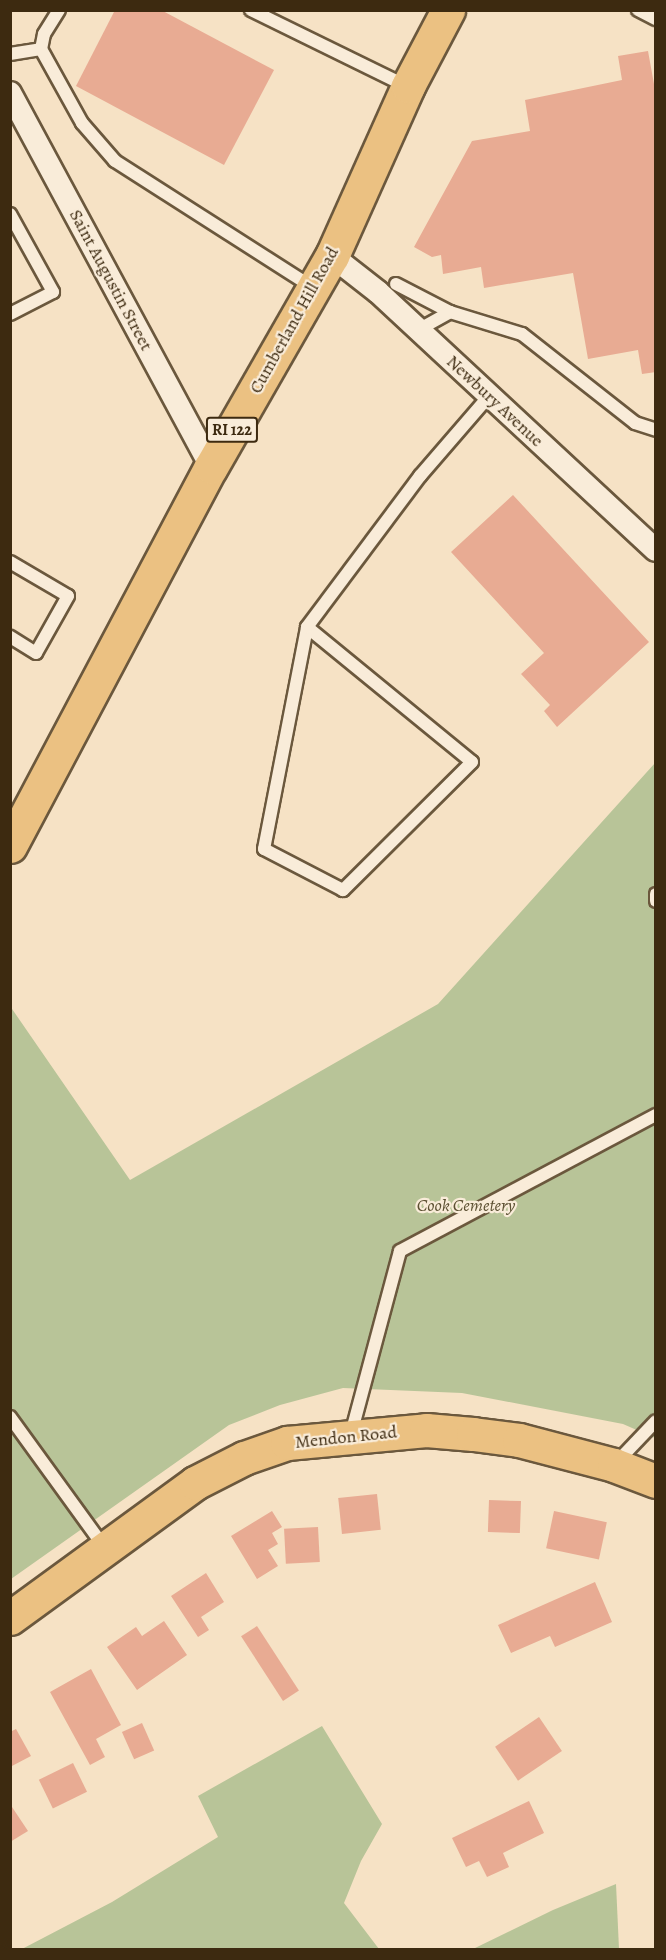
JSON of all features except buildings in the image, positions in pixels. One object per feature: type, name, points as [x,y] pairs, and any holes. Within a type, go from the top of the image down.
[{"type":"main road","name":"Cumberland Hill Road","points":[[10,846],[211,467],[332,256],[408,86],[448,10]]},
{"type":"main road","name":"Mendon Road","points":[[10,1618],[195,1484],[244,1458],[287,1443],[351,1434],[426,1430],[473,1434],[519,1440],[614,1465],[656,1481]]},
{"type":"street","name":"Saint Augustin Street","points":[[10,93],[211,467]]},
{"type":"street","name":"Newbury Avenue","points":[[332,256],[418,330],[656,550]]},
{"type":"lane","points":[[59,10],[44,34],[41,49],[81,123],[115,161],[313,288]]},
{"type":"lane","points":[[251,10],[408,86]]},
{"type":"lane","points":[[638,10],[656,19]]},
{"type":"lane","points":[[10,54],[41,49]]},
{"type":"lane","points":[[10,214],[53,292],[10,314]]},
{"type":"lane","points":[[396,284],[450,312],[522,334],[635,423],[656,430]]},
{"type":"lane","points":[[418,330],[450,312]]},
{"type":"lane","points":[[307,627],[472,762],[343,890],[264,849],[307,627],[420,476],[489,396]]},
{"type":"lane","points":[[10,562],[68,596],[36,653],[10,638]]},
{"type":"lane","points":[[656,894],[656,901]]},
{"type":"lane","points":[[351,1434],[400,1251],[656,1115]]},
{"type":"lane","points":[[10,1417],[105,1548]]},
{"type":"lane","points":[[614,1465],[656,1422]]},
{"type":"green space","name":"Cook Cemetery","points":[[655,763],[655,1438],[623,1424],[462,1393],[343,1388],[280,1405],[229,1425],[11,1579],[10,1006],[130,1180],[438,1004]]},
{"type":"green space","points":[[322,1726],[382,1824],[361,1861],[344,1903],[379,1949],[22,1949],[112,1902],[218,1837],[198,1796]]},
{"type":"green space","points":[[616,1884],[619,1949],[473,1949],[553,1910]]}]
